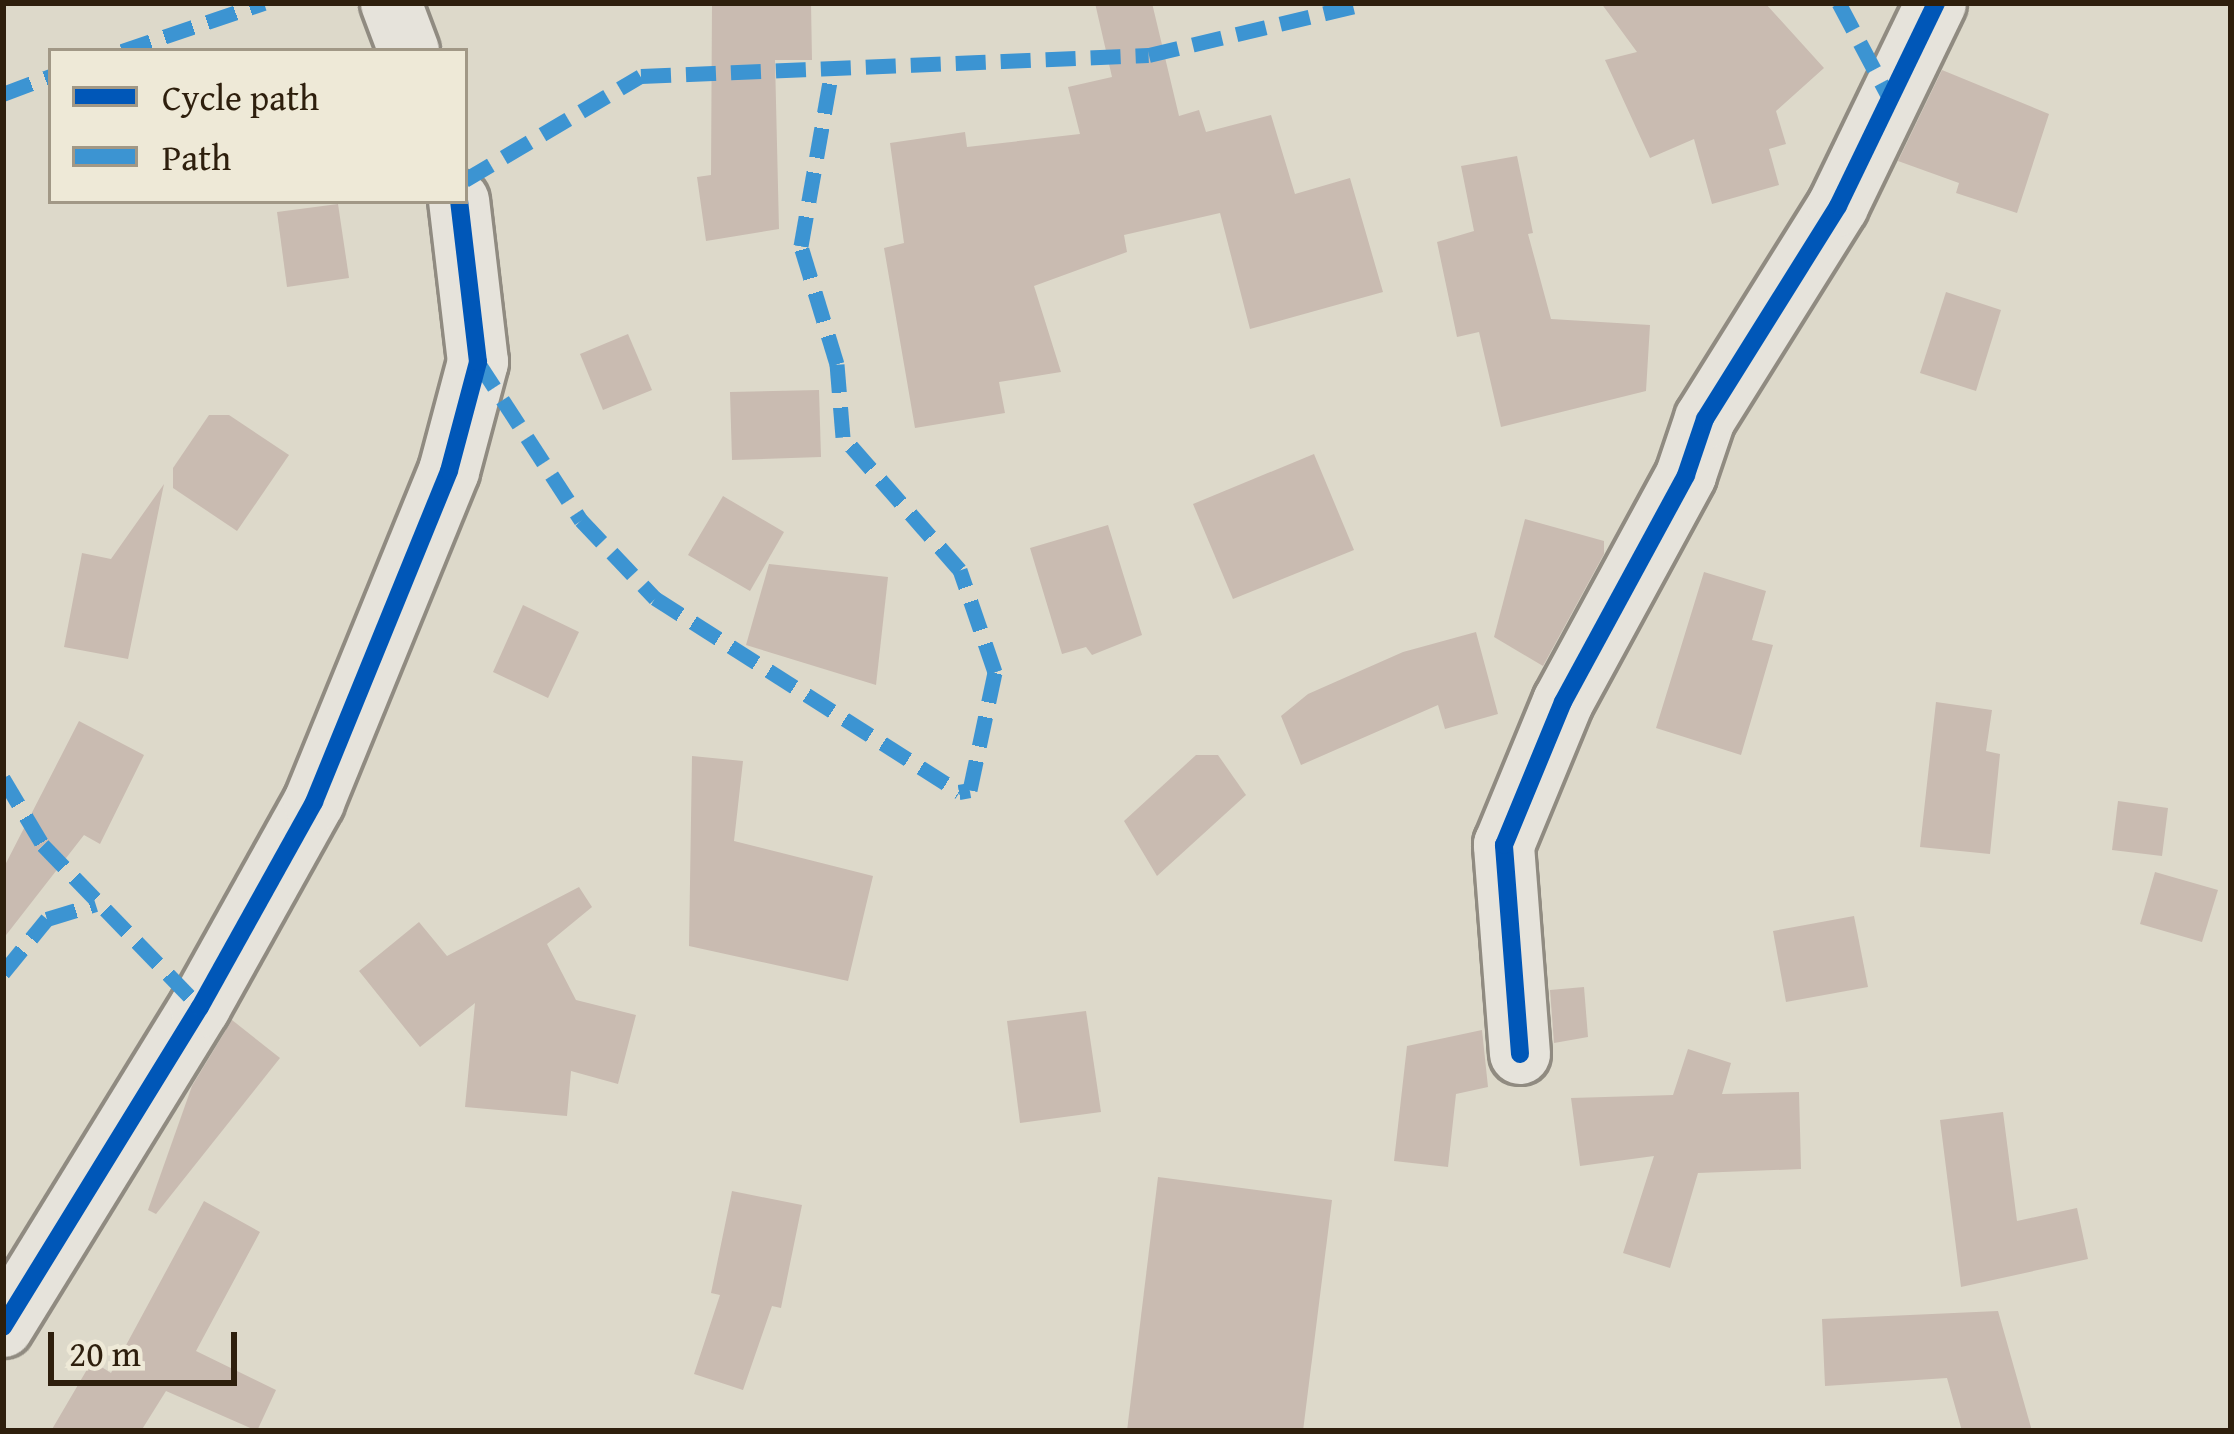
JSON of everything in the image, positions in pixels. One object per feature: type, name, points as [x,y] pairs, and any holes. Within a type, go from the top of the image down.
[{"type":"street","points":[[391,3],[408,48]]},
{"type":"street","points":[[1520,1054],[1504,845],[1564,702],[1686,475],[1705,419],[1838,206],[1936,3]]},
{"type":"street","points":[[3,1327],[200,1007],[314,802],[449,471],[478,362],[459,204]]},
{"type":"building","points":[[712,3],[811,3],[812,60],[775,60],[779,229],[706,241],[697,177],[711,175]]},
{"type":"building","points":[[1095,3],[1152,3],[1179,116],[1199,110],[1206,132],[1271,115],[1295,194],[1350,178],[1383,292],[1250,329],[1220,213],[1124,235],[1127,252],[1034,286],[1061,372],[999,382],[1005,413],[915,428],[884,248],[904,243],[890,143],[965,132],[967,147],[1080,134],[1068,87],[1112,77]]},
{"type":"building","points":[[1601,3],[1765,3],[1824,68],[1776,111],[1786,144],[1769,149],[1779,185],[1712,204],[1694,139],[1650,158],[1605,60],[1637,52]]},
{"type":"building","points":[[1942,70],[2049,114],[2017,213],[1956,193],[1959,183],[1898,161]]},
{"type":"building","points":[[1517,156],[1533,233],[1528,234],[1551,319],[1650,325],[1646,391],[1501,427],[1479,332],[1457,337],[1437,242],[1474,231],[1461,166]]},
{"type":"building","points":[[338,204],[349,278],[287,287],[277,212]]},
{"type":"building","points":[[1946,292],[2001,310],[1976,391],[1920,373]]},
{"type":"building","points":[[628,334],[652,390],[603,410],[580,354]]},
{"type":"building","points":[[819,390],[821,457],[732,460],[730,392]]},
{"type":"building","points":[[209,415],[229,415],[289,455],[237,531],[173,488],[173,468]]},
{"type":"building","points":[[1314,454],[1354,550],[1233,599],[1193,504]]},
{"type":"building","points":[[164,484],[128,659],[64,647],[82,553],[111,559]]},
{"type":"building","points":[[723,496],[784,532],[750,591],[688,555]]},
{"type":"building","points":[[1525,519],[1604,541],[1604,554],[1543,666],[1494,637]]},
{"type":"building","points":[[1108,525],[1142,635],[1092,655],[1086,647],[1062,654],[1030,548]]},
{"type":"building","points":[[769,564],[888,577],[876,685],[746,645]]},
{"type":"building","points":[[1704,572],[1766,591],[1752,640],[1773,645],[1741,755],[1656,728]]},
{"type":"building","points":[[523,605],[579,632],[548,698],[493,672]]},
{"type":"building","points":[[1476,632],[1498,714],[1445,729],[1438,705],[1301,765],[1281,716],[1308,694],[1403,652]]},
{"type":"building","points":[[1936,702],[1992,710],[1986,751],[2000,754],[1990,854],[1920,847]]},
{"type":"building","points":[[79,721],[144,755],[100,844],[84,835],[3,939],[3,869]]},
{"type":"building","points":[[1196,755],[1218,755],[1246,795],[1157,876],[1124,821]]},
{"type":"building","points":[[692,756],[743,761],[734,841],[873,876],[848,981],[689,946]]},
{"type":"building","points":[[2118,801],[2168,808],[2162,856],[2112,850]]},
{"type":"building","points":[[2155,872],[2218,890],[2202,942],[2140,924]]},
{"type":"building","points":[[579,887],[592,907],[547,944],[576,1000],[636,1015],[618,1084],[571,1071],[567,1116],[465,1107],[475,1003],[420,1047],[359,971],[419,922],[447,956]]},
{"type":"building","points":[[1854,916],[1868,987],[1786,1002],[1773,931]]},
{"type":"building","points":[[1584,987],[1588,1037],[1554,1043],[1550,990]]},
{"type":"building","points":[[1086,1011],[1101,1112],[1020,1123],[1007,1021]]},
{"type":"building","points":[[232,1020],[280,1058],[156,1214],[148,1210],[192,1086]]},
{"type":"building","points":[[1482,1030],[1488,1087],[1456,1094],[1448,1167],[1394,1161],[1407,1046]]},
{"type":"building","points":[[1688,1049],[1731,1063],[1722,1094],[1799,1092],[1801,1169],[1698,1173],[1670,1268],[1623,1253],[1654,1156],[1580,1166],[1571,1098],[1673,1095]]},
{"type":"building","points":[[2003,1112],[2017,1221],[2077,1208],[2088,1259],[1961,1287],[1940,1120]]},
{"type":"building","points":[[1158,1177],[1332,1200],[1303,1431],[1127,1431]]},
{"type":"building","points":[[732,1191],[802,1205],[781,1308],[772,1306],[743,1390],[694,1374],[720,1295],[711,1293]]},
{"type":"building","points":[[204,1201],[260,1232],[196,1351],[276,1390],[257,1431],[166,1391],[141,1431],[51,1431],[92,1361],[111,1373]]},
{"type":"building","points":[[1998,1311],[2032,1431],[1962,1431],[1947,1378],[1825,1386],[1822,1319]]},
{"type":"marked path","points":[[131,48],[264,3]]},
{"type":"marked path","points":[[468,178],[641,76],[1149,55],[1368,3]]},
{"type":"marked path","points":[[1839,3],[1890,99]]},
{"type":"marked path","points":[[478,362],[581,520],[655,598],[959,792],[970,790],[995,672],[960,570],[843,437],[837,364],[801,246],[832,70]]},
{"type":"marked path","points":[[3,94],[48,77]]},
{"type":"marked path","points":[[3,778],[43,845],[200,1007]]},
{"type":"marked path","points":[[3,973],[47,919],[96,904]]},
{"type":"cycle path","points":[[1520,1054],[1504,845],[1563,702],[1686,475],[1705,419],[1838,206],[1936,3]]},
{"type":"cycle path","points":[[3,1327],[200,1007],[314,802],[449,471],[478,362],[459,204]]}]
